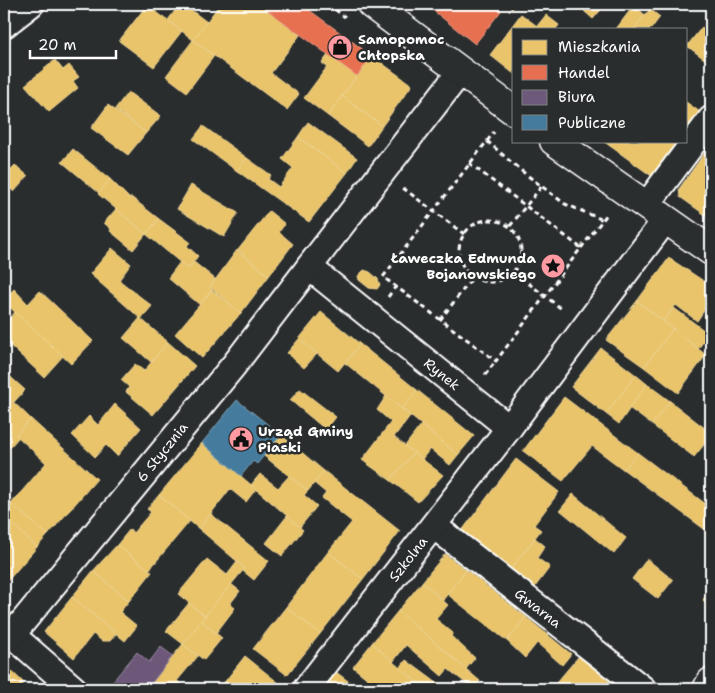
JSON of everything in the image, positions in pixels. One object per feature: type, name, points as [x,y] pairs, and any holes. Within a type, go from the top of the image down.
[{"type":"street","points":[[4,24],[31,4]]},
{"type":"street","points":[[371,4],[512,109]]},
{"type":"street","points":[[309,267],[460,72]]},
{"type":"street","points":[[509,428],[584,326],[656,213],[711,119]]},
{"type":"street","points":[[555,142],[711,251]]},
{"type":"street","name":"Rynek","points":[[309,267],[509,428]]},
{"type":"street","name":"6 Stycznia","points":[[8,632],[234,365],[309,267]]},
{"type":"street","name":"Szkolna","points":[[306,689],[509,428]]},
{"type":"street","name":"Gwarna","points":[[434,526],[643,689]]},
{"type":"street","points":[[8,632],[74,689]]},
{"type":"street","points":[[706,689],[711,682]]},
{"type":"path","points":[[512,111],[469,164],[383,277],[496,361],[624,191]]},
{"type":"path","points":[[487,141],[541,187],[565,204],[603,220]]},
{"type":"path","points":[[469,164],[581,248]]},
{"type":"path","points":[[382,173],[464,234]]},
{"type":"path","points":[[510,226],[541,187]]},
{"type":"path","points":[[490,220],[501,221],[510,226],[518,236],[522,249],[520,261],[514,272],[501,281],[487,283],[473,277],[464,269],[460,258],[459,246],[464,234],[471,226],[490,220]]},
{"type":"path","points":[[514,272],[584,326]]},
{"type":"path","points":[[440,320],[473,277]]},
{"type":"building: Mieszkania","points":[[180,4],[183,4],[207,22],[193,40],[168,20]]},
{"type":"building: Mieszkania","points":[[220,4],[259,4],[300,35],[271,73],[299,94],[287,110],[193,40]]},
{"type":"building: Mieszkania","points":[[505,4],[516,4],[512,9]]},
{"type":"building: Mieszkania","points":[[590,4],[606,4],[593,19],[584,11]]},
{"type":"building: Mieszkania","points":[[147,5],[182,31],[154,67],[119,41]]},
{"type":"building: Mieszkania","points":[[634,5],[645,15],[635,28],[617,28]]},
{"type":"building: Mieszkania","points":[[650,9],[660,17],[652,28],[635,28]]},
{"type":"building: Mieszkania","points":[[521,14],[537,26],[546,15],[559,25],[557,28],[512,28],[512,72],[490,55]]},
{"type":"building: Mieszkania","points":[[702,27],[711,34],[711,64],[688,47]]},
{"type":"building: Mieszkania","points":[[193,40],[214,56],[187,92],[166,76]]},
{"type":"building: Mieszkania","points":[[328,55],[357,76],[328,116],[304,98],[327,67],[322,63]]},
{"type":"building: Mieszkania","points":[[372,56],[412,85],[382,126],[342,96]]},
{"type":"building: Mieszkania","points":[[55,60],[63,70],[69,65],[79,77],[73,81],[78,88],[49,112],[25,85]]},
{"type":"building: Mieszkania","points":[[128,92],[161,116],[146,133],[115,109]]},
{"type":"building: Mieszkania","points":[[342,96],[382,126],[368,146],[328,116]]},
{"type":"building: Mieszkania","points":[[688,103],[700,112],[688,128]]},
{"type":"building: Mieszkania","points":[[108,105],[146,133],[128,155],[91,128]]},
{"type":"building: Mieszkania","points":[[308,122],[357,158],[347,173],[298,137]]},
{"type":"building: Mieszkania","points":[[203,126],[247,158],[237,171],[193,139]]},
{"type":"building: Mieszkania","points":[[298,137],[347,173],[309,222],[237,171],[247,158],[271,175],[268,179],[279,187],[293,168],[282,159]]},
{"type":"building: Mieszkania","points":[[604,142],[612,142],[610,146]]},
{"type":"building: Mieszkania","points":[[612,142],[678,142],[653,177],[610,146]]},
{"type":"building: Mieszkania","points":[[711,144],[711,219],[680,197],[679,189]]},
{"type":"building: Mieszkania","points":[[73,149],[110,179],[99,193],[62,162]]},
{"type":"building: Mieszkania","points":[[15,165],[28,176],[14,192],[4,183],[4,178]]},
{"type":"building: Mieszkania","points":[[110,179],[130,199],[131,197],[159,219],[146,234],[98,194]]},
{"type":"building: Mieszkania","points":[[191,185],[238,213],[224,237],[177,209]]},
{"type":"building: Mieszkania","points":[[116,209],[146,234],[133,250],[110,231],[111,229],[104,223]]},
{"type":"building: Mieszkania","points":[[269,211],[285,224],[279,232],[293,244],[269,276],[238,250]]},
{"type":"building: Mieszkania","points":[[159,219],[190,242],[187,246],[198,256],[188,269],[146,234]]},
{"type":"building: Mieszkania","points":[[112,248],[131,264],[119,280],[152,306],[141,319],[90,274]]},
{"type":"building: Mieszkania","points":[[237,250],[269,276],[241,313],[210,287]]},
{"type":"building: Mieszkania","points":[[669,258],[711,286],[711,300],[697,321],[676,305],[663,321],[637,301]]},
{"type":"building: Mieszkania","points":[[180,262],[188,269],[194,262],[215,279],[210,287],[212,290],[200,305],[168,278]]},
{"type":"building: Mieszkania","points":[[364,270],[370,272],[378,279],[380,285],[377,289],[369,288],[359,280],[358,276]]},
{"type":"building: Mieszkania","points":[[14,289],[28,304],[40,291],[93,341],[71,364],[4,302],[4,299]]},
{"type":"building: Mieszkania","points":[[212,290],[241,313],[202,358],[175,334]]},
{"type":"building: Mieszkania","points":[[637,301],[673,329],[644,367],[606,340]]},
{"type":"building: Mieszkania","points":[[674,308],[709,334],[698,349],[663,321]]},
{"type":"building: Mieszkania","points":[[15,312],[63,356],[44,377],[4,340],[4,325]]},
{"type":"building: Mieszkania","points":[[321,312],[360,344],[338,371],[299,339]]},
{"type":"building: Mieszkania","points":[[140,318],[168,342],[151,362],[123,338]]},
{"type":"building: Mieszkania","points":[[673,329],[706,355],[678,393],[644,367]]},
{"type":"building: Mieszkania","points":[[299,339],[317,354],[304,368],[287,353]]},
{"type":"building: Mieszkania","points":[[168,342],[195,366],[153,415],[126,392],[129,387],[121,380],[135,364],[144,371]]},
{"type":"building: Mieszkania","points":[[360,344],[417,390],[402,409],[345,363]]},
{"type":"building: Mieszkania","points":[[601,348],[636,375],[606,414],[571,387]]},
{"type":"building: Mieszkania","points":[[4,371],[25,390],[14,402],[4,393]]},
{"type":"building: Mieszkania","points":[[636,375],[647,384],[619,424],[606,414]]},
{"type":"building: Mieszkania","points":[[647,384],[670,401],[652,425],[629,408]]},
{"type":"building: Mieszkania","points":[[300,389],[336,417],[326,430],[290,400]]},
{"type":"building: Mieszkania","points":[[417,390],[474,436],[458,455],[402,409]]},
{"type":"building: Mieszkania","points":[[4,393],[31,419],[16,435],[19,437],[9,448],[4,443]]},
{"type":"building: Mieszkania","points":[[386,396],[410,416],[394,437],[414,453],[390,480],[362,460],[391,422],[377,410]]},
{"type":"building: Mieszkania","points":[[564,397],[638,453],[624,470],[592,446],[563,481],[523,451]]},
{"type":"building: Mieszkania","points":[[670,401],[711,433],[711,436],[694,457],[652,425]]},
{"type":"building: Mieszkania","points":[[115,404],[141,428],[117,456],[106,445],[95,457],[72,435],[89,416],[98,425]]},
{"type":"building: Mieszkania","points":[[31,419],[97,479],[48,535],[11,504],[46,463],[16,435]]},
{"type":"building: Mieszkania","points":[[711,421],[711,433],[705,429]]},
{"type":"building: Mieszkania","points":[[421,425],[458,455],[450,465],[430,449],[422,459],[405,446]]},
{"type":"building: Mieszkania","points":[[281,435],[324,471],[308,491],[264,456]]},
{"type":"building: Mieszkania","points":[[711,436],[711,448],[705,443]]},
{"type":"building: Mieszkania","points":[[202,443],[256,489],[246,502],[230,489],[199,529],[159,495]]},
{"type":"building: Mieszkania","points":[[414,453],[443,475],[418,502],[390,480]]},
{"type":"building: Mieszkania","points":[[638,453],[711,508],[711,534],[624,470]]},
{"type":"building: Mieszkania","points":[[516,459],[559,492],[534,525],[541,530],[511,569],[461,532]]},
{"type":"building: Mieszkania","points":[[324,471],[400,531],[363,579],[328,552],[352,522],[322,498],[326,493],[314,483]]},
{"type":"building: Mieszkania","points":[[260,474],[278,488],[289,476],[308,491],[304,495],[317,506],[300,527],[251,485]]},
{"type":"building: Mieszkania","points":[[573,494],[626,538],[614,554],[560,510]]},
{"type":"building: Mieszkania","points":[[159,495],[190,521],[149,570],[117,545],[130,529],[133,533],[151,512],[147,509]]},
{"type":"building: Mieszkania","points":[[4,498],[48,535],[37,547],[9,521],[4,525]]},
{"type":"building: Mieszkania","points":[[211,514],[269,561],[254,580],[243,571],[245,568],[199,529]]},
{"type":"building: Mieszkania","points":[[287,516],[303,530],[282,556],[266,543]]},
{"type":"building: Mieszkania","points":[[9,521],[37,547],[4,585],[4,527]]},
{"type":"building: Mieszkania","points":[[535,538],[545,546],[537,558],[550,567],[535,587],[511,569]]},
{"type":"building: Mieszkania","points":[[117,545],[152,572],[129,601],[93,571]]},
{"type":"building: Mieszkania","points":[[328,552],[363,579],[320,634],[286,607]]},
{"type":"building: Mieszkania","points":[[445,554],[466,570],[443,600],[422,582]]},
{"type":"building: Mieszkania","points":[[207,559],[227,575],[237,562],[245,568],[205,616],[178,594]]},
{"type":"building: Mieszkania","points":[[647,559],[673,580],[658,599],[632,579]]},
{"type":"building: Mieszkania","points":[[466,570],[526,617],[507,641],[447,594]]},
{"type":"building: Mieszkania","points":[[93,571],[129,601],[120,612],[137,626],[125,641],[72,597]]},
{"type":"building: Mieszkania","points":[[422,582],[448,605],[436,619],[453,633],[451,636],[475,658],[466,669],[398,611]]},
{"type":"building: Mieszkania","points":[[231,584],[240,591],[230,604],[235,608],[216,633],[201,621]]},
{"type":"building: Mieszkania","points":[[711,588],[711,607],[703,600]]},
{"type":"building: Mieszkania","points":[[72,597],[116,634],[110,641],[102,641],[93,634],[74,658],[44,632]]},
{"type":"building: Mieszkania","points":[[189,603],[205,616],[183,644],[166,631]]},
{"type":"building: Mieszkania","points":[[286,607],[320,634],[287,675],[253,649]]},
{"type":"building: Mieszkania","points":[[398,611],[480,681],[473,689],[448,669],[442,676],[406,645],[393,662],[372,643]]},
{"type":"building: Mieszkania","points":[[526,617],[571,654],[562,665],[537,643],[525,658],[507,641]]},
{"type":"building: Mieszkania","points":[[201,621],[222,638],[204,660],[183,644]]},
{"type":"building: Mieszkania","points":[[372,643],[425,689],[380,689],[353,667]]},
{"type":"building: Mieszkania","points":[[183,644],[198,656],[177,681],[180,683],[175,689],[159,689],[151,683]]},
{"type":"building: Mieszkania","points":[[245,656],[280,684],[276,689],[219,689]]},
{"type":"building: Mieszkania","points":[[579,656],[618,689],[551,689]]},
{"type":"building: Mieszkania","points":[[406,660],[444,689],[426,689],[400,668]]},
{"type":"building: Mieszkania","points":[[4,664],[24,683],[18,689],[4,689]]},
{"type":"building: Mieszkania","points":[[336,672],[356,687],[354,689],[323,689]]},
{"type":"building: Handel","points":[[259,4],[301,4],[372,56],[357,76]]},
{"type":"building: Handel","points":[[425,4],[492,4],[501,11],[475,44]]},
{"type":"building: Biura","points":[[161,647],[173,656],[147,689],[110,689],[108,687],[137,652],[149,662]]},
{"type":"building: Publiczne","name":"Urząd Gminy Piaski","points":[[237,400],[281,435],[257,464],[253,461],[241,476],[202,443]]},
{"type":"place","name":"Samopomoc Chłopska","points":[[340,47]]},
{"type":"place","name":"Ławeczka Edmunda Bojanowskiego","points":[[553,266]]},
{"type":"place","name":"Urząd Gminy Piaski","points":[[241,439]]}]
